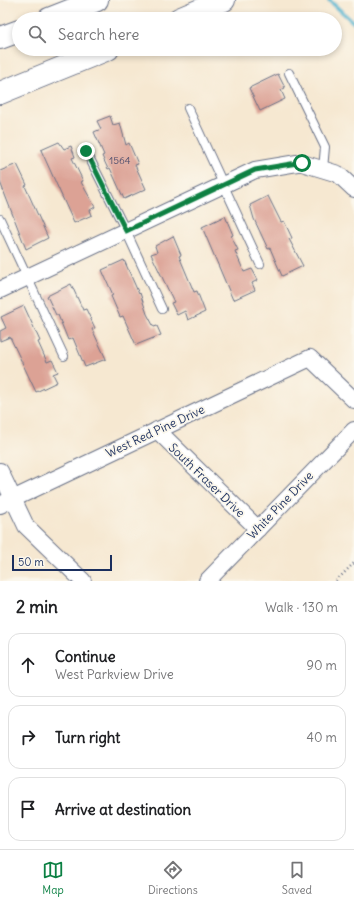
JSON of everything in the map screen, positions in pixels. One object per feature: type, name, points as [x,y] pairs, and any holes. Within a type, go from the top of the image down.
[{"type":"highway","points":[[67,12],[97,0]]},
{"type":"highway","points":[[196,12],[224,0]]},
{"type":"highway","points":[[0,38],[12,34]]},
{"type":"highway","points":[[0,93],[91,56]]},
{"type":"street","points":[[0,290],[255,170],[297,163],[338,174],[354,189]]},
{"type":"street","name":"West Red Pine Drive","points":[[6,502],[310,358],[354,400]]},
{"type":"street","name":"South Fraser Drive","points":[[157,430],[258,529]]},
{"type":"street","name":"White Pine Drive","points":[[207,581],[354,430]]},
{"type":"street","points":[[0,471],[6,502],[26,526],[82,581]]},
{"type":"lane","points":[[289,73],[325,147],[323,169]]},
{"type":"lane","points":[[188,108],[260,264]]},
{"type":"lane","points":[[86,151],[126,231],[162,310]]},
{"type":"lane","points":[[0,219],[64,356]]},
{"type":"path","points":[[336,581],[354,563]]},
{"type":"building","points":[[278,74],[285,88],[281,90],[285,99],[260,111],[249,88]]},
{"type":"building","points":[[110,116],[113,125],[120,123],[126,145],[129,143],[138,164],[135,165],[146,189],[124,199],[110,168],[108,169],[102,156],[104,155],[94,132],[101,129],[97,121]]},
{"type":"building","points":[[59,142],[64,149],[71,146],[75,157],[72,158],[83,181],[81,182],[95,207],[90,210],[92,215],[74,223],[41,150]]},
{"type":"building","points":[[17,164],[48,238],[26,249],[0,182],[0,171]]},
{"type":"building","points":[[268,196],[281,222],[284,221],[292,238],[289,239],[303,266],[282,276],[270,248],[268,249],[254,219],[250,205]]},
{"type":"building","points":[[225,216],[233,235],[231,236],[238,250],[235,251],[244,272],[252,269],[258,280],[252,283],[255,290],[233,300],[202,227]]},
{"type":"building","points":[[173,236],[181,255],[179,256],[194,292],[197,291],[205,312],[188,320],[185,311],[177,315],[171,303],[174,302],[151,254],[157,252],[155,246]]},
{"type":"building","points":[[124,260],[139,294],[140,293],[147,314],[154,327],[157,326],[161,335],[136,345],[123,316],[120,317],[111,296],[113,295],[102,270]]},
{"type":"building","points":[[71,284],[83,310],[86,309],[95,328],[92,329],[106,359],[85,367],[73,338],[68,340],[58,315],[56,315],[47,296]]},
{"type":"building","points":[[24,306],[40,341],[38,342],[47,362],[52,360],[58,372],[53,374],[57,382],[36,392],[10,337],[0,341],[0,331],[6,328],[1,317]]},
{"type":"waterway","points":[[329,0],[354,23]]},
{"type":"route","points":[[86,151],[126,231],[255,170],[302,163]]}]
